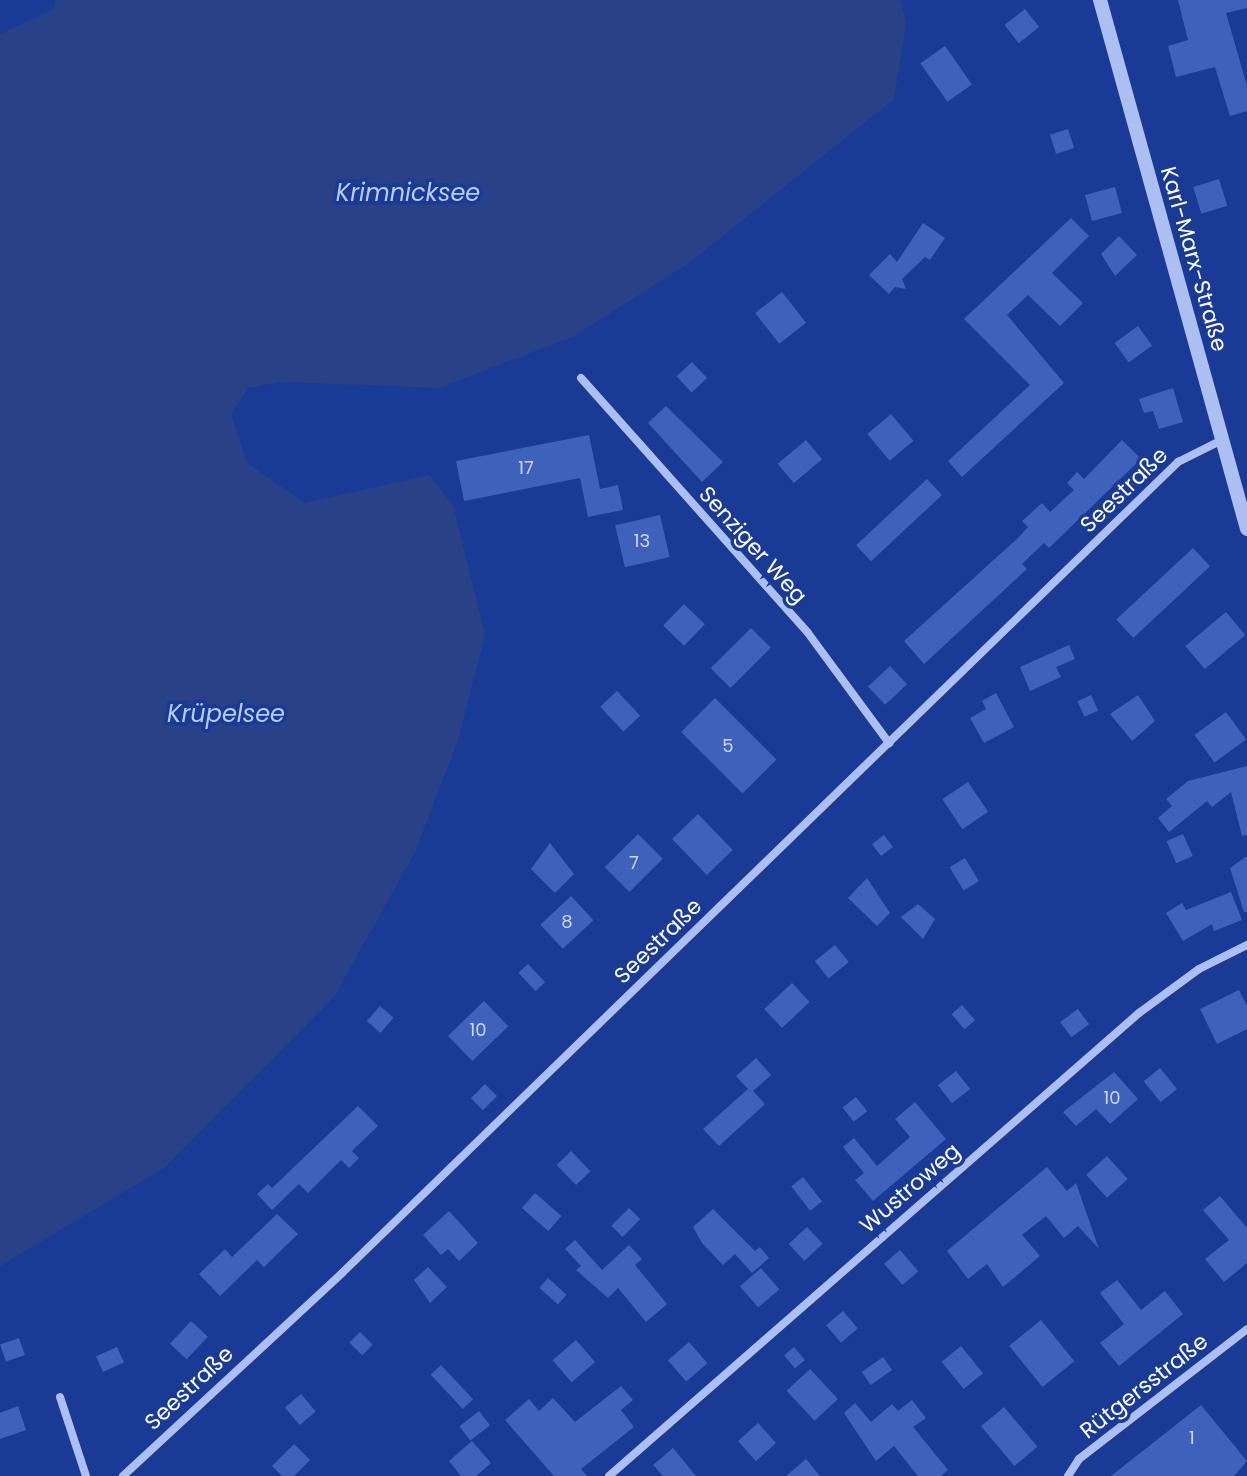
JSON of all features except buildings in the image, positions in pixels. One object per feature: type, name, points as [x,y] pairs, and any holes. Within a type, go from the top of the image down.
[{"type":"street","name":"Karl-Marx-Straße","points":[[1100,0],[1247,529]]},
{"type":"street","name":"Senziger Weg","points":[[581,378],[808,633],[889,743]]},
{"type":"street","name":"Seestraße","points":[[123,1476],[342,1273],[1178,462],[1222,440]]},
{"type":"street","name":"Wustroweg","points":[[609,1476],[1139,1013],[1199,969],[1247,945]]},
{"type":"street","name":"Rütgersstraße","points":[[1068,1476],[1079,1459],[1247,1329]]},
{"type":"street","points":[[60,1397],[86,1476]]},
{"type":"water","points":[[56,0],[901,0],[906,24],[894,99],[689,263],[574,336],[440,388],[280,382],[248,388],[231,415],[247,463],[305,503],[429,475],[453,505],[485,635],[458,740],[415,852],[334,997],[164,1168],[0,1266],[0,34],[52,10]]},
{"type":"water label","name":"Krimnicksee","points":[[408,193]]},
{"type":"water label","name":"Krüpelsee","points":[[226,714]]}]
